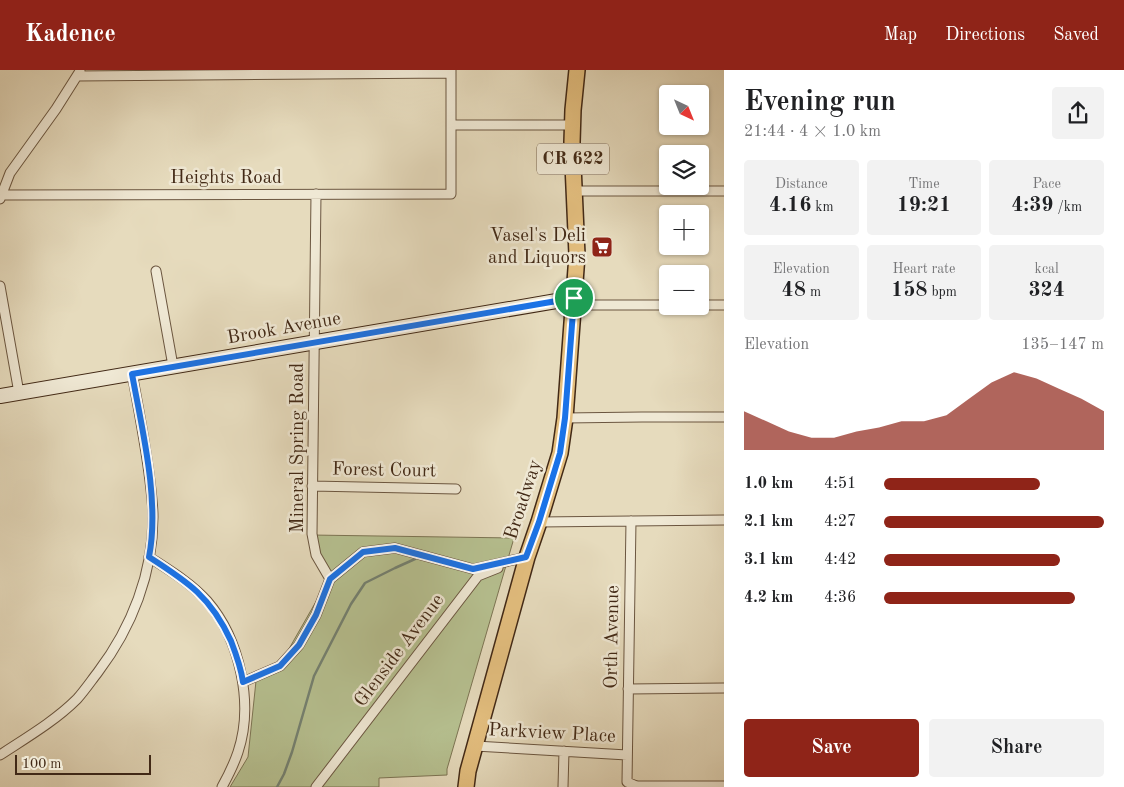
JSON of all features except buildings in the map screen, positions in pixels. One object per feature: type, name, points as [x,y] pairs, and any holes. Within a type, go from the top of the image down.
[{"type":"main road","name":"CR 622","points":[[574,191],[573,125],[577,70]]},
{"type":"main road","name":"Broadway","points":[[466,787],[468,772],[526,557],[560,453],[565,418],[574,302],[576,248],[574,191]]},
{"type":"main road","name":"Brook Avenue","points":[[0,396],[314,342],[574,302]]},
{"type":"street","points":[[1,197],[10,172],[56,109],[78,73],[451,72],[451,125],[573,125]]},
{"type":"street","name":"Heights Road","points":[[1,197],[451,194],[451,125]]},
{"type":"street","points":[[574,191],[724,191]]},
{"type":"street","name":"Mineral Spring Road","points":[[316,194],[312,534],[316,555],[330,579]]},
{"type":"street","points":[[156,271],[173,366]]},
{"type":"street","points":[[0,286],[20,392]]},
{"type":"street","points":[[574,302],[659,305]]},
{"type":"street","points":[[709,305],[724,305]]},
{"type":"street","points":[[0,755],[36,731],[77,699],[112,653],[130,621],[142,588],[149,557],[153,516],[149,469],[132,374]]},
{"type":"street","points":[[565,418],[724,417]]},
{"type":"street","name":"Forest Court","points":[[312,486],[456,489]]},
{"type":"street","points":[[539,522],[724,520]]},
{"type":"street","name":"Orth Avenue","points":[[631,521],[627,782],[634,785],[724,786]]},
{"type":"street","points":[[243,682],[280,666],[299,645],[316,615],[330,579],[363,552],[395,548],[473,569],[526,557]]},
{"type":"street","points":[[149,557],[183,579],[206,600],[217,614],[234,648],[243,682],[245,720],[238,752],[222,787]]},
{"type":"street","name":"Glenside Avenue","points":[[316,787],[478,576],[526,557]]},
{"type":"street","points":[[628,689],[724,688]]},
{"type":"street","name":"Parkview Place","points":[[475,746],[627,755]]},
{"type":"street","points":[[563,787],[564,751]]},
{"type":"green space","points":[[311,535],[514,538],[447,769],[447,775],[379,778],[379,787],[230,787],[248,757],[256,681],[282,661],[330,577]]},
{"type":"waterway","points":[[277,787],[292,752],[314,676],[351,604],[365,583],[415,559]]},
{"type":"place","name":"Vasel's Deli and Liquors","points":[[602,247]]},
{"type":"route","points":[[574,298],[565,418],[560,453],[526,557],[473,569],[395,548],[363,552],[330,579],[316,615],[299,645],[280,666],[243,682],[234,648],[217,614],[206,600],[183,579],[149,557],[153,516],[149,469],[132,374],[574,298]]}]
